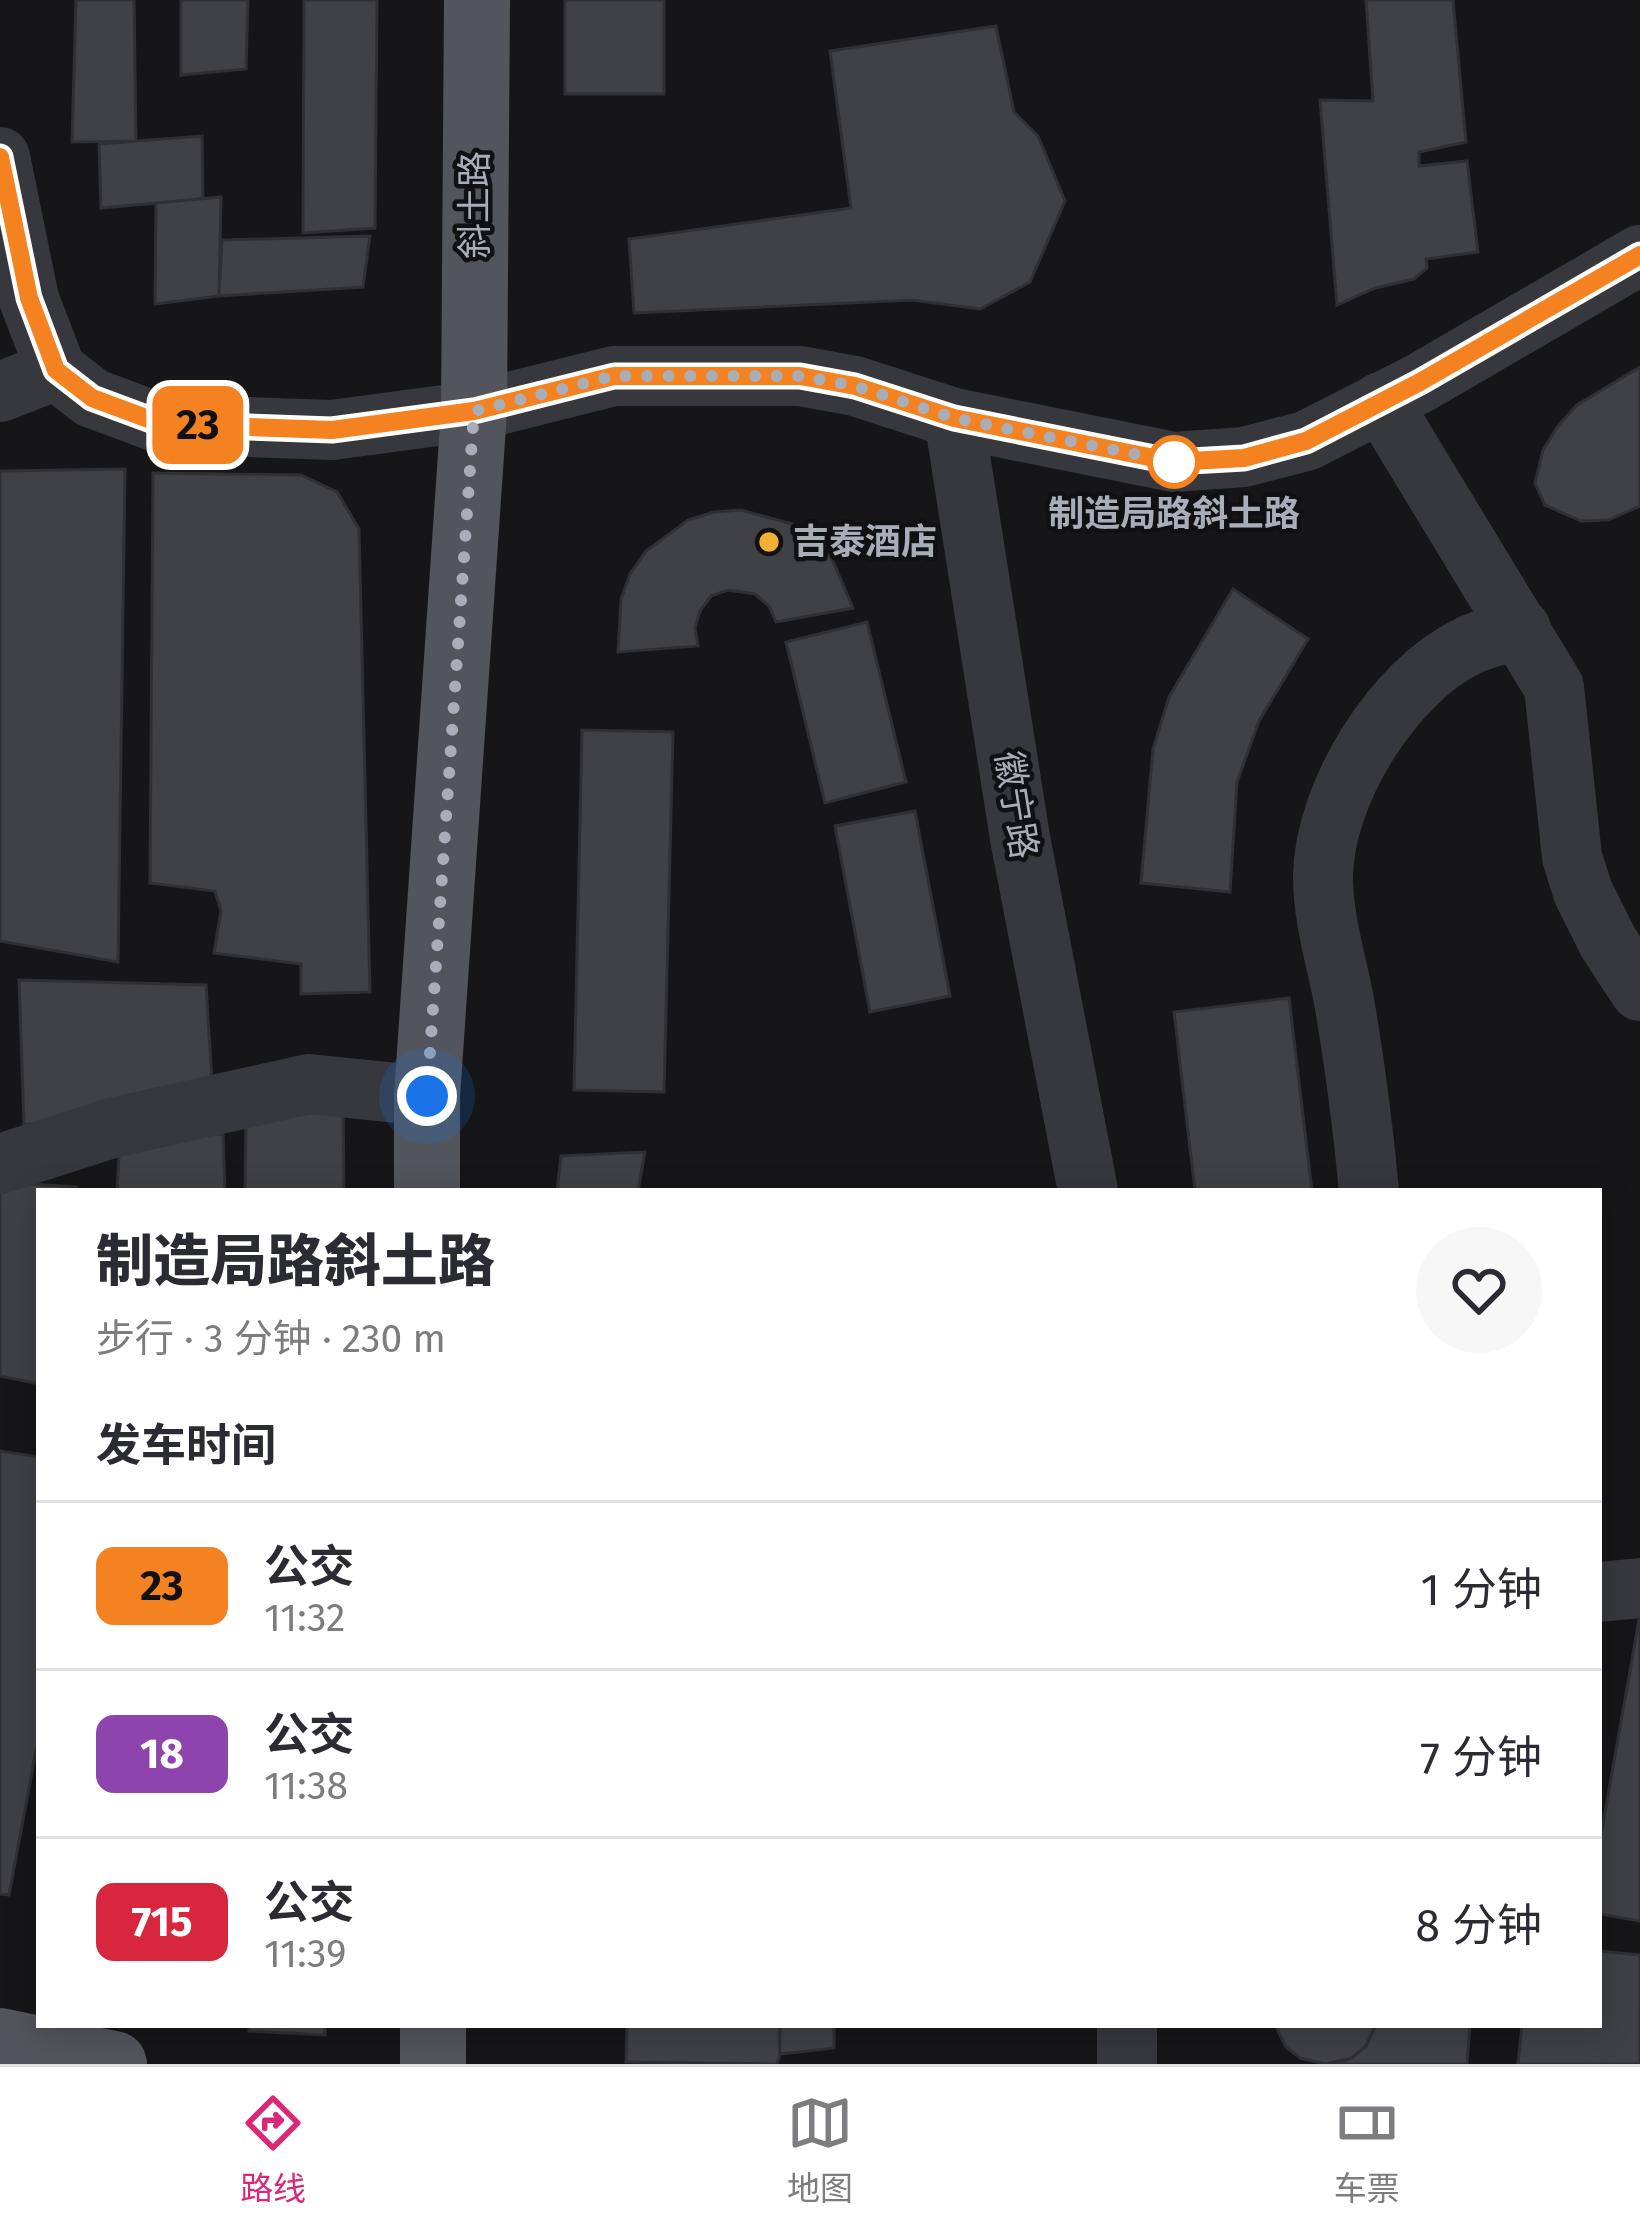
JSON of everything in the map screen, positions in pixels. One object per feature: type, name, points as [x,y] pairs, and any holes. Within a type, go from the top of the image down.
[{"type":"main road","name":"斜土路","points":[[427,1188],[427,1096],[474,411],[477,0]]},
{"type":"main road","points":[[433,2028],[433,2064]]},
{"type":"main road","points":[[0,2041],[114,2064]]},
{"type":"street","points":[[0,157],[29,298],[56,370],[92,398],[162,424],[332,430],[474,411],[614,376],[800,376],[855,386],[954,418],[1174,462],[1244,458],[1306,441],[1640,255]]},
{"type":"street","points":[[0,392],[56,370]]},
{"type":"street","points":[[1381,402],[1554,687],[1572,857],[1608,943],[1640,991]]},
{"type":"street","name":"徽宁路","points":[[954,418],[1020,838],[1087,1188]]},
{"type":"street","points":[[1369,1188],[1359,1086],[1327,928],[1323,872],[1331,824],[1352,770],[1375,733],[1421,679],[1467,646],[1520,629]]},
{"type":"street","points":[[0,1164],[112,1128],[309,1084],[427,1096]]},
{"type":"street","points":[[1602,1592],[1640,1588]]},
{"type":"street","points":[[1127,2028],[1127,2064]]},
{"type":"building","points":[[76,0],[134,0],[136,141],[72,142]]},
{"type":"building","points":[[181,0],[248,0],[246,69],[181,75]]},
{"type":"building","points":[[304,0],[377,0],[375,228],[303,233]]},
{"type":"building","points":[[565,0],[664,0],[664,94],[565,94]]},
{"type":"building","points":[[1366,0],[1453,0],[1466,142],[1419,152],[1419,166],[1467,161],[1478,252],[1426,259],[1427,268],[1414,279],[1375,288],[1337,305],[1320,100],[1373,101]]},
{"type":"building","points":[[996,26],[1014,112],[1038,136],[1065,201],[1030,282],[980,309],[912,300],[634,313],[629,239],[851,208],[830,51]]},
{"type":"building","points":[[202,136],[203,199],[101,208],[99,144]]},
{"type":"building","points":[[221,197],[219,296],[155,304],[156,203]]},
{"type":"building","points":[[370,236],[363,287],[219,296],[222,240]]},
{"type":"building","points":[[1640,367],[1640,506],[1608,520],[1581,521],[1545,505],[1535,483],[1543,450],[1558,426],[1577,405]]},
{"type":"building","points":[[125,469],[118,962],[0,941],[0,471]]},
{"type":"building","points":[[153,473],[301,475],[337,492],[359,529],[370,992],[301,994],[301,964],[214,953],[221,911],[215,891],[150,883]]},
{"type":"building","points":[[741,510],[792,524],[814,539],[832,559],[853,608],[776,622],[769,606],[755,594],[728,590],[711,596],[700,611],[695,628],[698,646],[618,652],[621,599],[646,551],[688,520]]},
{"type":"building","points":[[1233,589],[1308,639],[1259,721],[1237,782],[1230,892],[1141,883],[1153,749],[1169,697]]},
{"type":"building","points":[[867,622],[906,782],[825,803],[786,642]]},
{"type":"building","points":[[582,730],[673,732],[664,1092],[574,1090]]},
{"type":"building","points":[[915,811],[950,996],[870,1012],[835,826]]},
{"type":"building","points":[[19,980],[206,985],[213,1097],[24,1125]]},
{"type":"building","points":[[1289,998],[1312,1188],[1195,1188],[1174,1012]]},
{"type":"building","points":[[343,1097],[344,1188],[245,1188],[246,1126]]},
{"type":"building","points":[[223,1134],[225,1188],[117,1188],[120,1138]]},
{"type":"building","points":[[645,1152],[639,1188],[557,1188],[561,1156]]},
{"type":"building","points":[[0,1182],[76,1187],[36,1188],[36,1383],[0,1376]]},
{"type":"building","points":[[0,1451],[36,1457],[36,1751],[9,1895],[0,1894]]},
{"type":"building","points":[[1640,1620],[1640,1921],[1602,1915],[1602,1829]]},
{"type":"building","points":[[1602,1951],[1640,1955],[1640,2064],[1518,2064],[1522,2028],[1602,2028]]},
{"type":"building","points":[[325,2028],[325,2035],[249,2031]]},
{"type":"building","points":[[627,2028],[780,2028],[777,2064],[626,2062]]},
{"type":"building","points":[[780,2028],[834,2028],[834,2048],[780,2054]]},
{"type":"building","points":[[1276,2028],[1375,2028],[1366,2046],[1352,2058],[1325,2064],[1300,2058],[1286,2047]]},
{"type":"building","points":[[1375,2028],[1470,2028],[1467,2064],[1335,2064],[1366,2046]]},
{"type":"bus line","name":"23","points":[[0,157],[29,298],[56,370],[92,398],[162,424],[332,430],[474,411],[614,376],[800,376],[855,386],[954,418],[1174,462],[1244,458],[1306,441],[1420,382],[1640,255]]},
{"type":"place","name":"制造局路斜土路","points":[[1174,462]]},
{"type":"place","name":"吉泰酒店","points":[[769,542]]},
{"type":"route","points":[[427,1096],[474,411],[614,376],[800,376],[855,386],[954,418],[1174,462]]}]
